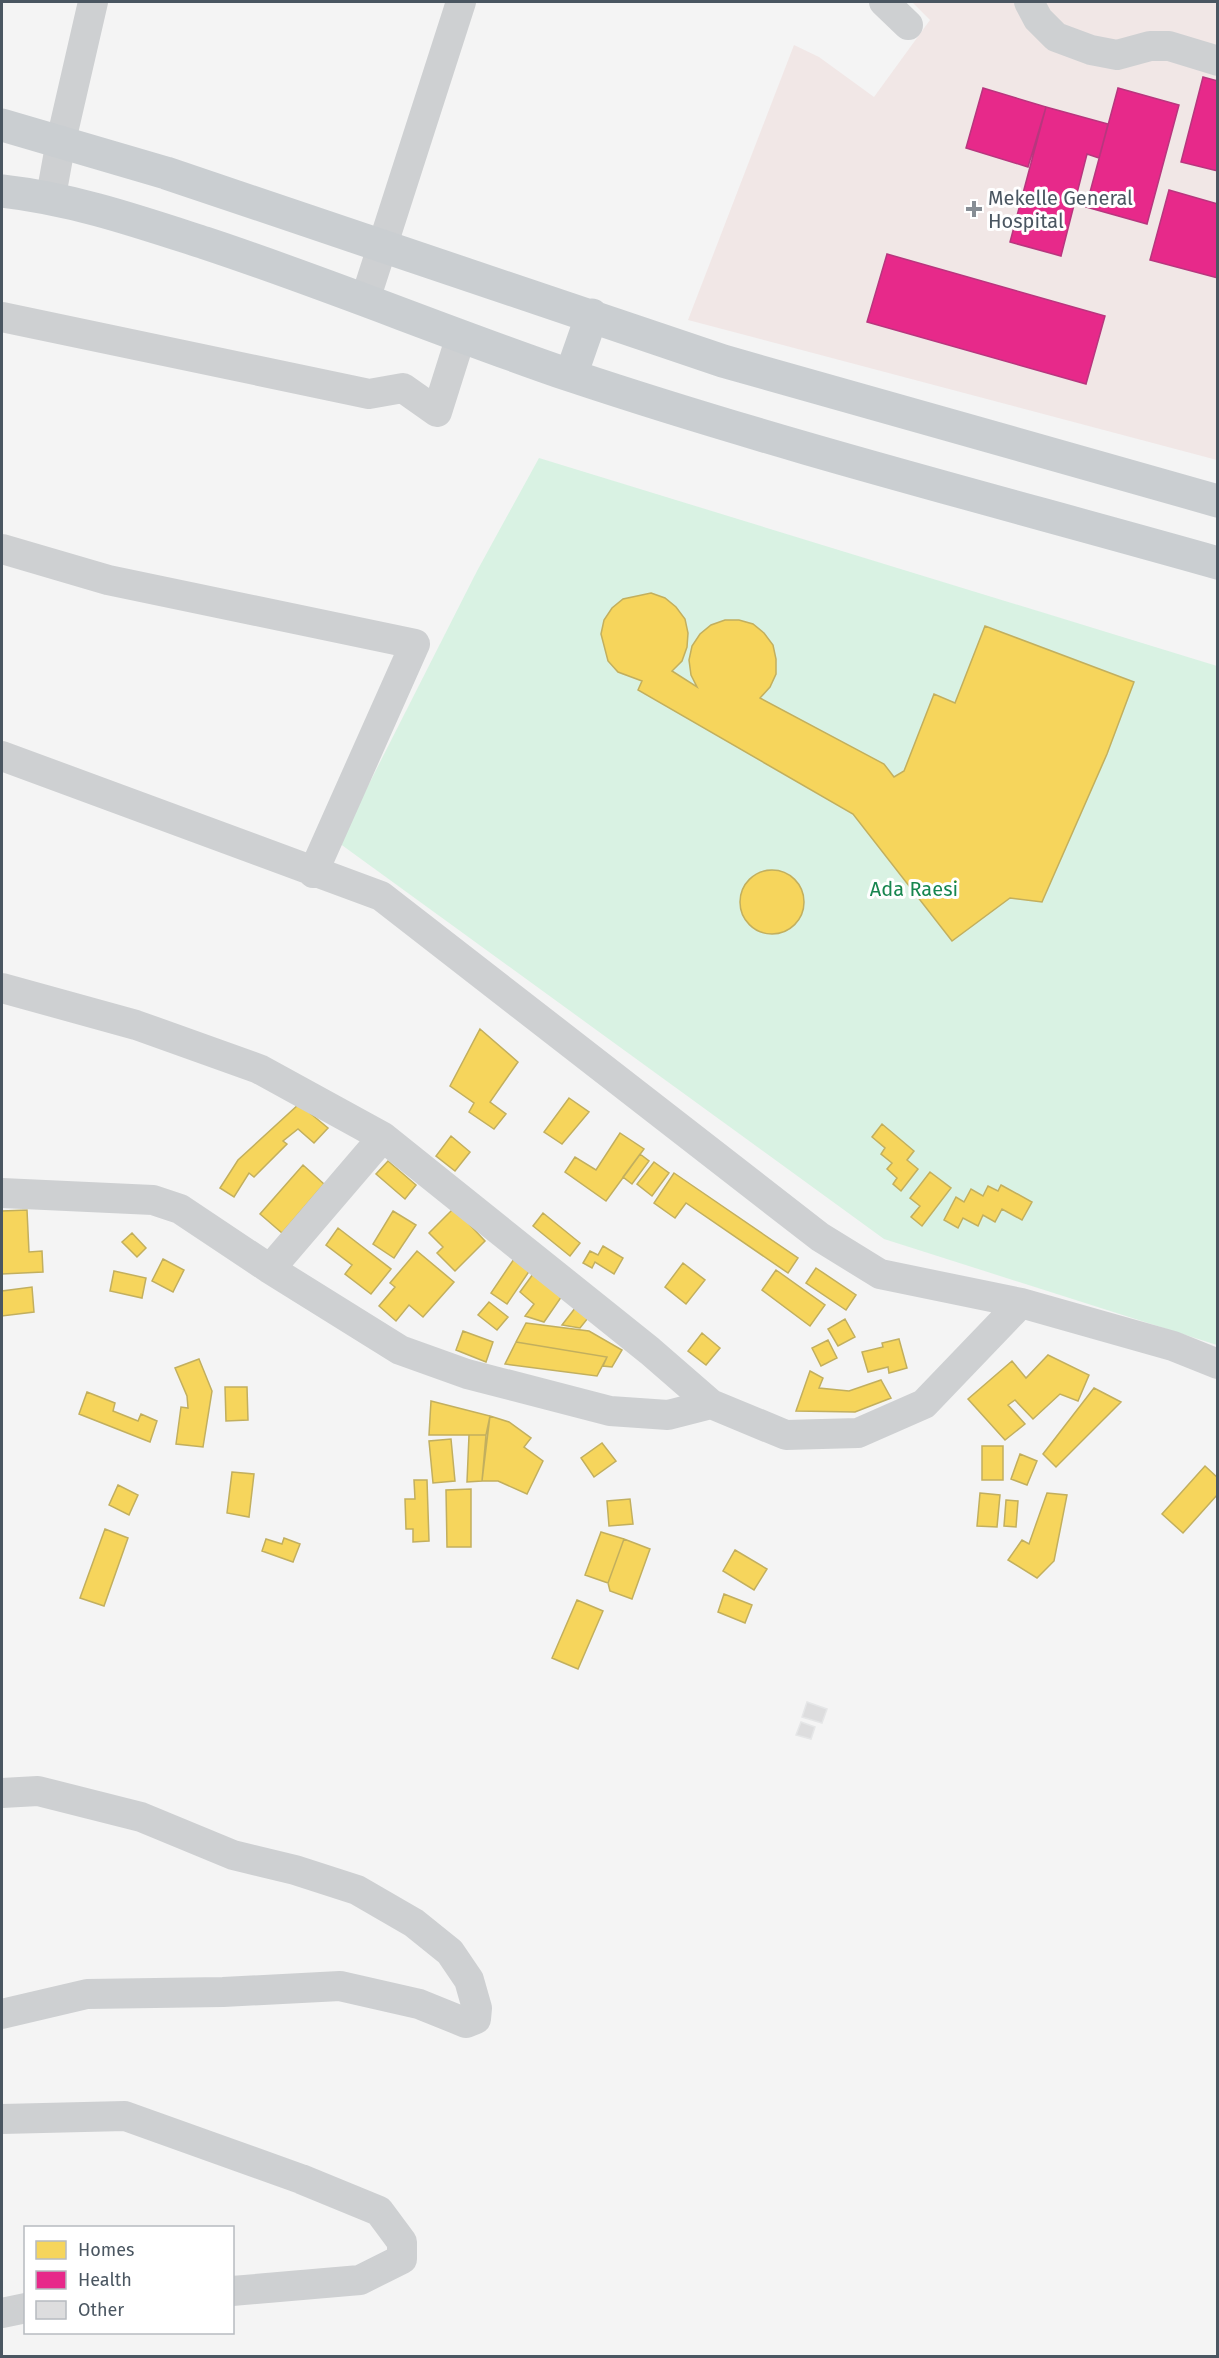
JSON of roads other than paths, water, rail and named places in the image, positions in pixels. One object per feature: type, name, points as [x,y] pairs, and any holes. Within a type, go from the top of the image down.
[{"type":"main road","points":[[2,125],[166,173],[723,361],[1218,501]]},
{"type":"main road","points":[[2,190],[51,196],[177,234],[572,375],[702,417],[1218,563]]},
{"type":"main road","points":[[572,375],[592,315]]},
{"type":"street","points":[[51,196],[61,141],[93,2]]},
{"type":"street","points":[[365,300],[461,2]]},
{"type":"street","points":[[884,2],[908,25]]},
{"type":"street","points":[[1029,2],[1038,18],[1056,37],[1091,50],[1117,55],[1150,46],[1169,46],[1218,61]]},
{"type":"street","points":[[2,317],[369,394],[403,388],[437,412],[461,336]]},
{"type":"street","points":[[2,549],[108,580],[416,644],[313,873]]},
{"type":"street","points":[[2,756],[313,873],[381,896],[820,1237],[880,1274],[1021,1303],[1173,1346],[1218,1364]]},
{"type":"street","points":[[2,988],[136,1025],[259,1069],[383,1137],[650,1351],[711,1404],[786,1435],[858,1433],[924,1404],[1021,1303]]},
{"type":"street","points":[[270,1269],[383,1137]]},
{"type":"street","points":[[2,1193],[153,1200],[180,1209],[270,1269],[400,1350],[467,1374],[610,1411],[668,1415],[711,1404]]},
{"type":"street","points":[[2,1793],[38,1791],[141,1817],[233,1855],[295,1870],[357,1890],[414,1923],[450,1952],[469,1980],[477,2008],[476,2019],[466,2023],[419,2004],[340,1986],[223,1992],[87,1994],[2,2014]]},
{"type":"street","points":[[2,2119],[125,2116],[301,2179],[379,2211],[402,2242],[402,2259],[360,2280],[234,2291]]},
{"type":"street","points":[[2,2313],[24,2308]]},
{"type":"place","name":"Mekelle General Hospital","points":[[974,209]]},
{"type":"park label","name":"Ada Raesi","points":[[914,889]]}]
